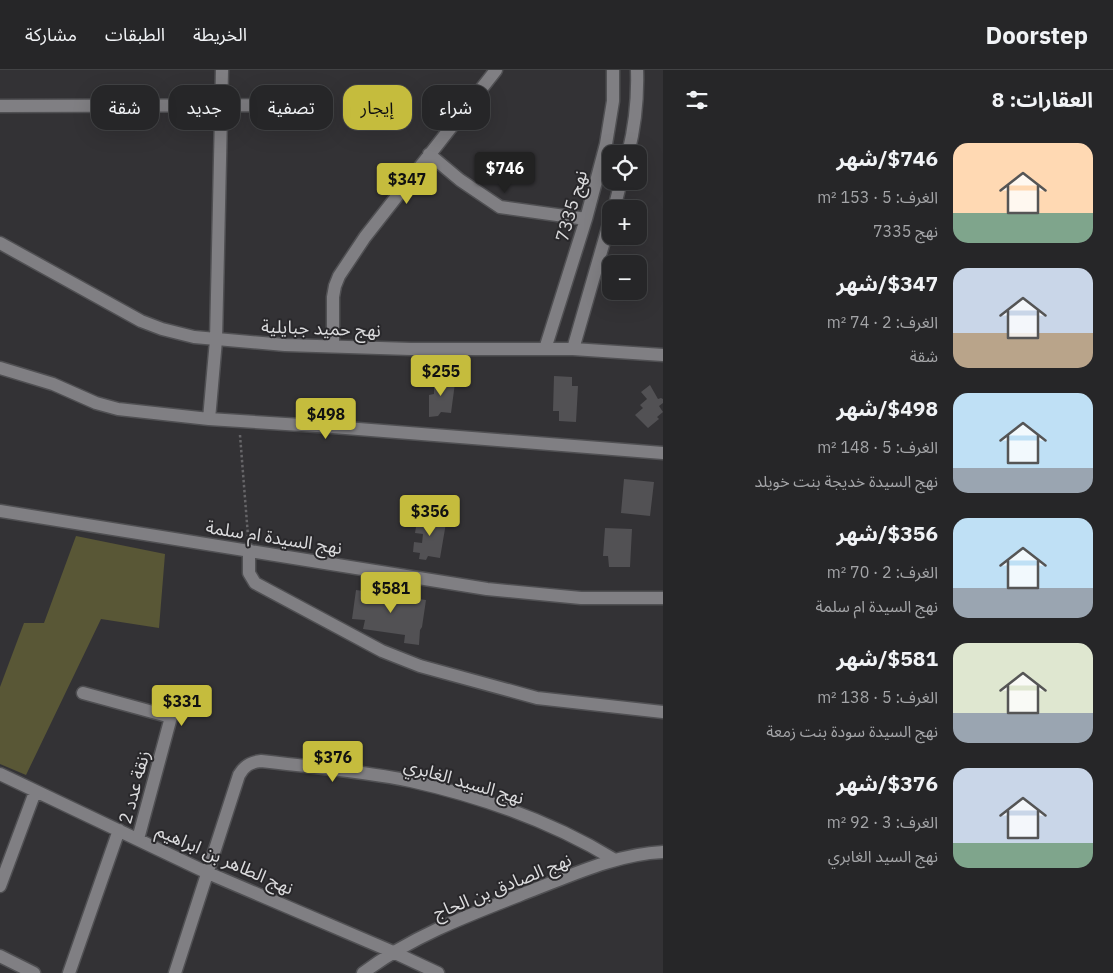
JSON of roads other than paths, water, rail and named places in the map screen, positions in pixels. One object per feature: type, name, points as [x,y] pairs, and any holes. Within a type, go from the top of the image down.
[{"type":"street","points":[[222,70],[222,85]]},
{"type":"street","points":[[333,346],[333,297],[339,276],[365,237],[496,70]]},
{"type":"street","name":"نهج 7335","points":[[546,349],[586,219],[606,144],[613,101],[614,70]]},
{"type":"street","points":[[630,145],[637,102],[637,70]]},
{"type":"street","points":[[0,106],[169,106]]},
{"type":"street","points":[[209,419],[216,340],[220,130]]},
{"type":"street","points":[[429,154],[460,180],[500,207],[586,219]]},
{"type":"street","name":"نهج حميد جبايلية","points":[[0,243],[141,320],[180,334],[216,340],[333,346],[411,349],[574,349],[663,355]]},
{"type":"street","points":[[574,349],[603,245]]},
{"type":"street","points":[[0,368],[53,384],[96,403],[118,409],[209,419],[663,453]]},
{"type":"street","name":"نهج السيدة ام سلمة","points":[[0,511],[487,589],[581,598],[663,598]]},
{"type":"street","points":[[249,550],[249,573],[255,583],[382,651],[420,666],[537,698],[663,712]]},
{"type":"street","name":"زنقة عدد 2","points":[[83,693],[171,717],[138,839]]},
{"type":"street","name":"نهج السيد الغابري","points":[[175,973],[239,775],[243,767],[251,762],[261,761],[371,774],[447,790],[550,825],[585,842],[615,860]]},
{"type":"street","name":"نهج الطاهر بن ابراهيم","points":[[0,774],[208,873],[438,973]]},
{"type":"street","points":[[0,886],[35,792]]},
{"type":"street","points":[[69,973],[119,830]]},
{"type":"street","name":"نهج الصادق بن الحاج","points":[[363,973],[393,952],[469,915],[615,860],[645,853],[663,852]]},
{"type":"street","points":[[0,956],[34,973]]}]
